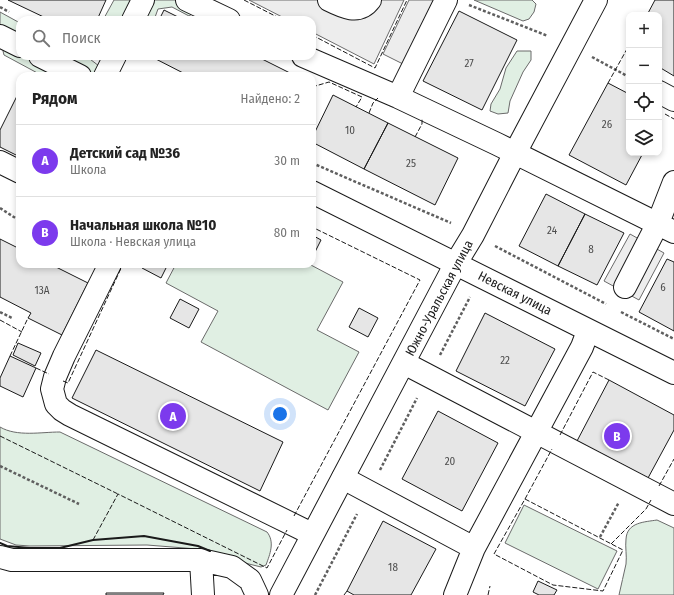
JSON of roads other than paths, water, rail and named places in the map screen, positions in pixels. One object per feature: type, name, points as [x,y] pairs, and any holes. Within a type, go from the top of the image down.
[{"type":"main road","points":[[135,16],[143,0]]},
{"type":"main road","points":[[187,0],[221,16]]},
{"type":"main road","points":[[329,0],[344,8],[355,8],[366,6],[370,0]]},
{"type":"main road","name":"Южно-Уральская улица","points":[[282,595],[312,534],[456,263],[473,235],[596,0]]},
{"type":"main road","points":[[398,97],[455,1]]},
{"type":"main road","points":[[48,60],[72,72]]},
{"type":"main road","points":[[107,72],[113,60]]},
{"type":"main road","points":[[312,60],[398,97],[666,228]]},
{"type":"main road","points":[[662,94],[674,100]]},
{"type":"main road","points":[[0,162],[16,170]]},
{"type":"main road","points":[[625,287],[666,228],[674,182]]},
{"type":"main road","name":"Невская улица","points":[[316,194],[674,373]]},
{"type":"main road","points":[[108,268],[58,368],[52,389],[56,404],[70,415],[312,534]]},
{"type":"main road","points":[[455,595],[474,548],[582,347],[588,331]]},
{"type":"main road","points":[[404,363],[674,504]]},
{"type":"main road","points":[[343,478],[474,548]]},
{"type":"main road","points":[[0,557],[12,560],[201,560],[232,567],[250,580],[256,595]]},
{"type":"main road","points":[[201,560],[203,595]]},
{"type":"place","name":"Детский сад №36","points":[[173,416]]},
{"type":"place","name":"Начальная школа №10","points":[[617,436]]}]
